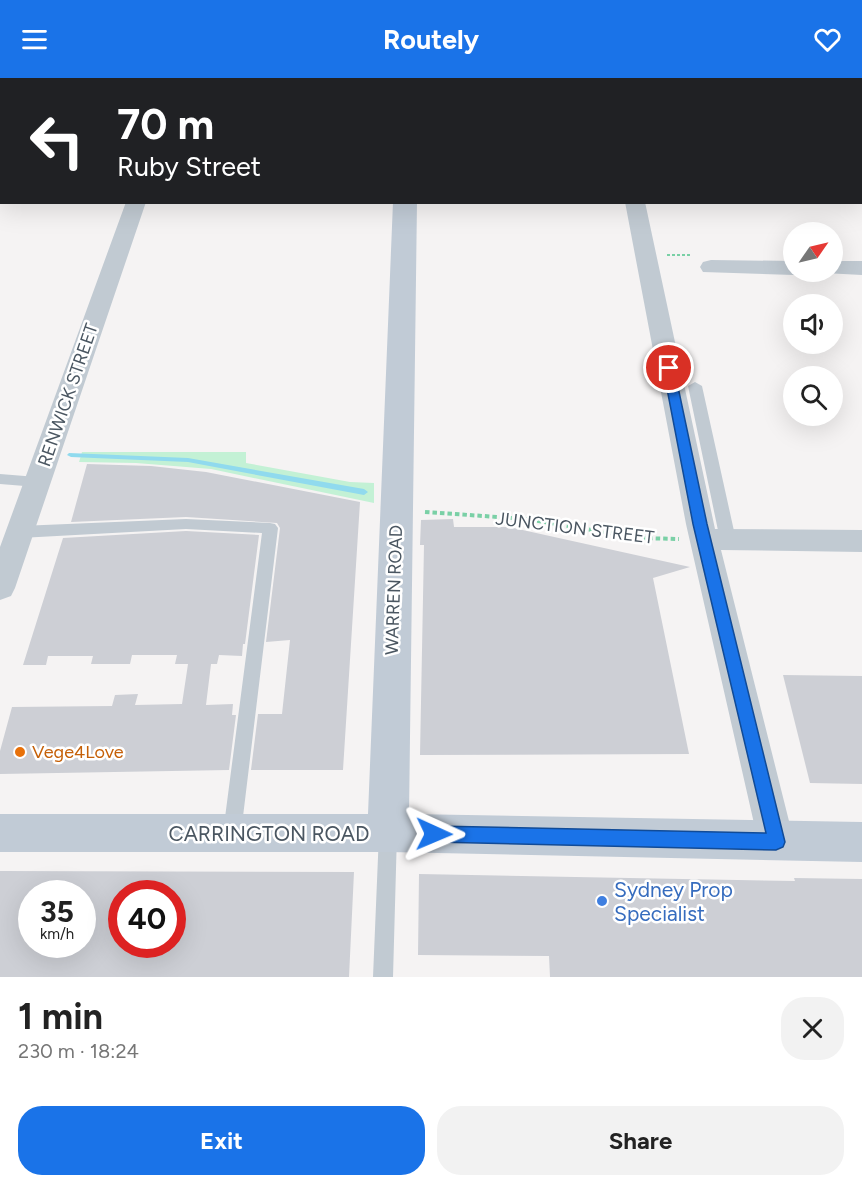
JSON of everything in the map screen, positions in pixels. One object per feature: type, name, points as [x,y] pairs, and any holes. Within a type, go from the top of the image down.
[{"type":"street","name":"RENWICK STREET","points":[[0,588],[135,204]]},
{"type":"street","name":"WARREN ROAD","points":[[388,833],[405,204]]},
{"type":"street","points":[[635,204],[708,503],[713,546],[776,842]]},
{"type":"street","points":[[711,267],[783,268]]},
{"type":"street","points":[[843,268],[862,268]]},
{"type":"street","points":[[713,546],[862,541]]},
{"type":"street","points":[[713,546],[862,559]]},
{"type":"street","name":"CARRINGTON ROAD","points":[[0,832],[388,833],[862,842]]},
{"type":"lane","points":[[694,386],[708,503]]},
{"type":"lane","points":[[0,479],[38,482]]},
{"type":"lane","points":[[20,532],[186,524],[270,528],[232,834]]},
{"type":"lane","name":"WARREN ROAD","points":[[383,977],[388,833]]},
{"type":"path","points":[[670,255],[688,255]]},
{"type":"path","name":"JUNCTION STREET","points":[[397,511],[527,519],[640,538],[713,546]]},
{"type":"green space","points":[[82,452],[246,452],[246,463],[350,482],[374,483],[374,503],[211,469],[136,463],[79,462]]},
{"type":"building","points":[[87,464],[151,466],[206,472],[360,502],[343,770],[251,770],[258,714],[282,714],[290,640],[266,642],[280,528],[277,523],[186,517],[71,522]]},
{"type":"building","points":[[453,519],[454,527],[509,527],[690,567],[653,578],[689,754],[420,755],[424,545],[420,545],[421,520]]},
{"type":"building","points":[[186,531],[259,535],[242,656],[219,655],[217,664],[211,664],[206,705],[233,704],[232,715],[236,715],[229,770],[0,774],[0,751],[12,707],[112,706],[115,695],[138,694],[135,705],[182,704],[188,664],[175,664],[177,655],[132,655],[130,664],[91,664],[93,656],[48,656],[46,665],[23,665],[63,538]]},
{"type":"building","points":[[783,675],[862,676],[862,784],[810,783]]},
{"type":"building","points":[[0,871],[354,872],[349,977],[0,977]]},
{"type":"building","points":[[419,874],[795,881],[794,878],[862,879],[862,977],[550,977],[549,956],[418,955]]},
{"type":"waterway","points":[[71,455],[188,460],[364,492]]},
{"type":"place","name":"Vege4Love","points":[[20,752]]},
{"type":"place","name":"Sydney Prop Specialist","points":[[602,901]]},
{"type":"route","points":[[434,834],[776,842],[767,795],[700,524],[669,368]]}]
